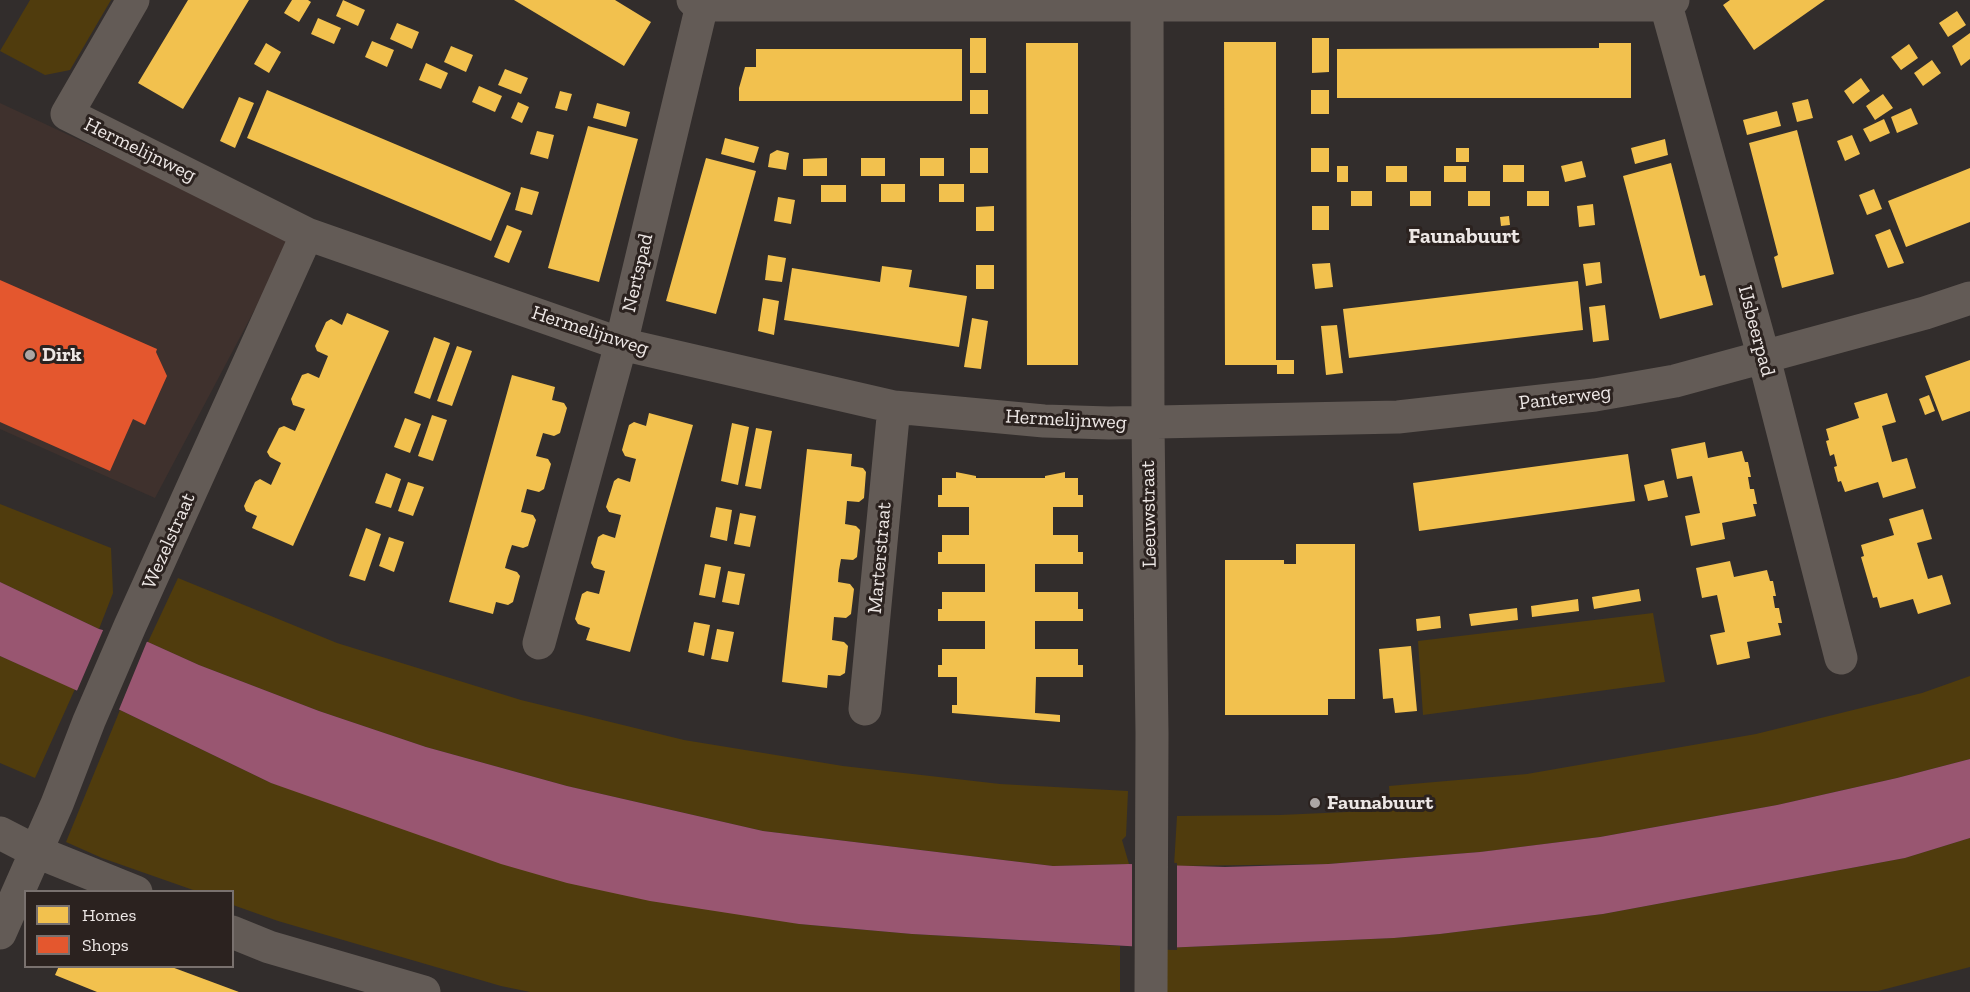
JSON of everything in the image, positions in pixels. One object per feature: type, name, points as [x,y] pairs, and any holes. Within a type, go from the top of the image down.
[{"type":"street","name":"Hermelijnweg","points":[[134,0],[67,114],[307,234],[621,344],[894,407],[1044,421],[1148,424]]},
{"type":"street","points":[[697,3],[1669,3]]},
{"type":"street","name":"Nertspad","points":[[538,643],[621,344],[697,3]]},
{"type":"street","name":"Leeuwstraat","points":[[1147,3],[1148,424],[1152,733],[1151,979]]},
{"type":"street","name":"IJsbeerpad","points":[[1669,3],[1841,658]]},
{"type":"street","name":"Wezelstraat","points":[[0,933],[37,852],[130,626],[307,234]]},
{"type":"street","name":"Panterweg","points":[[1148,424],[1398,417],[1595,395],[1676,381],[1955,305],[1970,298]]},
{"type":"street","name":"Marterstraat","points":[[865,709],[894,407]]},
{"type":"street","points":[[0,833],[37,852],[133,890]]},
{"type":"street","points":[[234,933],[269,947],[424,992]]},
{"type":"shaded area","points":[[30,0],[111,0],[70,70],[45,75],[0,51]]},
{"type":"shaded area","points":[[0,103],[292,239],[155,498],[0,429]]},
{"type":"shaded area","points":[[0,504],[111,548],[113,593],[99,629],[0,582]]},
{"type":"shaded area","points":[[178,578],[337,643],[521,700],[684,740],[843,766],[1000,784],[1128,791],[1126,836],[1122,840],[1129,864],[1053,866],[763,831],[567,786],[426,747],[319,711],[199,665],[148,642]]},
{"type":"shaded area","points":[[0,582],[99,629],[148,642],[199,665],[319,711],[426,747],[567,786],[763,831],[1053,866],[1129,864],[1225,867],[1328,864],[1480,852],[1600,837],[1777,805],[1970,759],[1970,838],[1905,858],[1603,914],[1394,938],[1163,948],[912,934],[799,924],[650,901],[567,883],[501,864],[271,783],[120,710],[0,656]]},
{"type":"shaded area","points":[[1653,613],[1665,682],[1423,715],[1418,641]]},
{"type":"shaded area","points":[[0,656],[75,689],[35,778],[0,763]]},
{"type":"shaded area","points":[[1970,676],[1970,759],[1897,778],[1777,805],[1600,837],[1481,852],[1327,864],[1174,866],[1177,816],[1280,815],[1391,810],[1389,786],[1527,774],[1756,734],[1922,693]]},
{"type":"shaded area","points":[[120,710],[271,783],[799,924],[912,934],[1120,946],[1120,992],[530,992],[501,986],[278,921],[234,905],[234,890],[193,890],[102,858],[66,842]]},
{"type":"shaded area","points":[[1970,838],[1970,967],[1878,991],[1163,992],[1163,948],[1394,938],[1603,914],[1905,858]]},
{"type":"pier","points":[[104,628],[148,639],[118,712],[76,693]]},
{"type":"pier","points":[[1132,861],[1177,863],[1177,950],[1132,949]]},
{"type":"building: Homes","points":[[188,0],[249,0],[183,109],[138,83]]},
{"type":"building: Homes","points":[[292,0],[311,2],[299,22],[284,13]]},
{"type":"building: Homes","points":[[343,0],[365,10],[358,26],[336,16]]},
{"type":"building: Homes","points":[[514,0],[615,0],[651,22],[624,66]]},
{"type":"building: Homes","points":[[1730,0],[1825,0],[1754,50],[1723,5]]},
{"type":"building: Homes","points":[[1957,11],[1966,25],[1948,37],[1939,23]]},
{"type":"building: Homes","points":[[318,18],[341,28],[334,44],[311,34]]},
{"type":"building: Homes","points":[[397,23],[419,32],[412,49],[390,39]]},
{"type":"building: Homes","points":[[1970,33],[1970,59],[1961,66],[1952,46]]},
{"type":"building: Homes","points":[[970,38],[986,38],[986,73],[970,73]]},
{"type":"building: Homes","points":[[1312,38],[1329,38],[1329,72],[1312,73]]},
{"type":"building: Homes","points":[[372,41],[394,50],[387,67],[365,57]]},
{"type":"building: Homes","points":[[1224,42],[1276,42],[1276,360],[1294,360],[1294,374],[1277,374],[1277,365],[1225,365]]},
{"type":"building: Homes","points":[[266,43],[281,52],[269,73],[254,64]]},
{"type":"building: Homes","points":[[1026,43],[1078,43],[1078,365],[1027,365]]},
{"type":"building: Homes","points":[[1599,43],[1631,43],[1631,98],[1337,98],[1337,49],[1599,48]]},
{"type":"building: Homes","points":[[1909,44],[1918,58],[1901,70],[1891,57]]},
{"type":"building: Homes","points":[[451,46],[473,55],[466,72],[444,62]]},
{"type":"building: Homes","points":[[756,49],[962,49],[962,101],[739,101],[739,88],[745,67],[756,67]]},
{"type":"building: Homes","points":[[1932,60],[1941,73],[1923,86],[1914,73]]},
{"type":"building: Homes","points":[[426,63],[448,73],[441,89],[419,80]]},
{"type":"building: Homes","points":[[505,69],[528,78],[521,94],[498,85]]},
{"type":"building: Homes","points":[[1861,78],[1870,91],[1853,104],[1844,91]]},
{"type":"building: Homes","points":[[479,86],[502,96],[495,112],[472,102]]},
{"type":"building: Homes","points":[[267,90],[511,193],[491,241],[247,138]]},
{"type":"building: Homes","points":[[970,90],[988,90],[988,114],[970,114]]},
{"type":"building: Homes","points":[[1311,90],[1329,90],[1329,114],[1311,114]]},
{"type":"building: Homes","points":[[560,91],[572,94],[567,111],[555,108]]},
{"type":"building: Homes","points":[[1883,94],[1893,108],[1875,120],[1866,106]]},
{"type":"building: Homes","points":[[239,97],[254,103],[235,148],[220,141]]},
{"type":"building: Homes","points":[[1808,99],[1813,118],[1797,122],[1792,103]]},
{"type":"building: Homes","points":[[518,102],[529,107],[522,123],[511,118]]},
{"type":"building: Homes","points":[[597,103],[630,112],[626,127],[593,118]]},
{"type":"building: Homes","points":[[1911,108],[1918,124],[1897,133],[1891,117]]},
{"type":"building: Homes","points":[[1777,111],[1781,126],[1747,135],[1743,120]]},
{"type":"building: Homes","points":[[1884,119],[1890,133],[1870,142],[1863,129]]},
{"type":"building: Homes","points":[[588,126],[638,139],[599,282],[548,268]]},
{"type":"building: Homes","points":[[1797,130],[1834,274],[1782,288],[1774,257],[1778,255],[1749,143]]},
{"type":"building: Homes","points":[[537,131],[554,135],[548,159],[530,154]]},
{"type":"building: Homes","points":[[1852,135],[1860,154],[1845,161],[1837,141]]},
{"type":"building: Homes","points":[[725,138],[759,147],[754,163],[721,154]]},
{"type":"building: Homes","points":[[1665,139],[1668,155],[1635,164],[1631,148]]},
{"type":"building: Homes","points":[[970,148],[988,148],[988,173],[970,173]]},
{"type":"building: Homes","points":[[1311,148],[1329,148],[1329,172],[1311,172]]},
{"type":"building: Homes","points":[[1456,148],[1469,148],[1469,162],[1456,162]]},
{"type":"building: Homes","points":[[777,150],[789,153],[786,170],[768,167],[770,154]]},
{"type":"building: Homes","points":[[706,158],[756,171],[716,314],[666,301]]},
{"type":"building: Homes","points":[[827,158],[827,176],[803,176],[803,159]]},
{"type":"building: Homes","points":[[861,158],[885,158],[885,176],[861,176]]},
{"type":"building: Homes","points":[[920,158],[944,158],[944,176],[920,176]]},
{"type":"building: Homes","points":[[1582,161],[1586,177],[1565,182],[1561,166]]},
{"type":"building: Homes","points":[[1671,163],[1700,276],[1705,275],[1713,305],[1660,319],[1623,176]]},
{"type":"building: Homes","points":[[1503,165],[1524,165],[1524,182],[1503,182]]},
{"type":"building: Homes","points":[[1337,166],[1348,166],[1348,182],[1337,182]]},
{"type":"building: Homes","points":[[1386,166],[1407,166],[1407,182],[1386,182]]},
{"type":"building: Homes","points":[[1444,166],[1466,166],[1466,182],[1444,182]]},
{"type":"building: Homes","points":[[1970,168],[1970,222],[1906,247],[1888,201]]},
{"type":"building: Homes","points":[[881,184],[905,184],[905,202],[881,202]]},
{"type":"building: Homes","points":[[939,184],[964,184],[964,202],[939,202]]},
{"type":"building: Homes","points":[[821,185],[846,185],[846,202],[821,202]]},
{"type":"building: Homes","points":[[521,187],[539,192],[532,215],[515,210]]},
{"type":"building: Homes","points":[[1874,189],[1882,209],[1867,215],[1859,195]]},
{"type":"building: Homes","points":[[1351,191],[1372,191],[1372,206],[1351,206]]},
{"type":"building: Homes","points":[[1410,191],[1431,191],[1431,206],[1410,206]]},
{"type":"building: Homes","points":[[1468,191],[1490,191],[1490,206],[1468,206]]},
{"type":"building: Homes","points":[[1527,191],[1549,191],[1549,206],[1527,206]]},
{"type":"building: Homes","points":[[778,197],[795,200],[791,224],[774,221]]},
{"type":"building: Homes","points":[[1593,204],[1595,225],[1579,227],[1577,206]]},
{"type":"building: Homes","points":[[994,206],[994,231],[976,231],[976,207]]},
{"type":"building: Homes","points":[[1312,206],[1329,206],[1329,230],[1312,230]]},
{"type":"building: Homes","points":[[1509,216],[1510,225],[1501,226],[1500,217]]},
{"type":"building: Homes","points":[[507,225],[522,231],[509,263],[494,257]]},
{"type":"building: Homes","points":[[1890,229],[1904,263],[1888,268],[1875,235]]},
{"type":"building: Homes","points":[[768,255],[786,258],[782,282],[765,280]]},
{"type":"building: Homes","points":[[1600,262],[1602,283],[1586,286],[1583,264]]},
{"type":"building: Homes","points":[[1330,263],[1333,287],[1315,289],[1312,264]]},
{"type":"building: Homes","points":[[976,265],[994,265],[994,289],[976,289]]},
{"type":"building: Homes","points":[[882,266],[912,270],[909,287],[967,296],[959,347],[784,320],[792,268],[880,282]]},
{"type":"building: Homes","points":[[1578,281],[1583,330],[1349,358],[1343,309]]},
{"type":"building: Homes","points":[[763,298],[779,301],[774,335],[758,331]]},
{"type":"building: Homes","points":[[1605,305],[1609,340],[1593,342],[1589,307]]},
{"type":"building: Homes","points":[[347,313],[389,331],[293,546],[252,528],[257,516],[246,511],[244,506],[255,482],[260,479],[271,485],[281,463],[270,457],[267,452],[279,428],[284,426],[295,431],[305,409],[293,405],[291,399],[302,375],[308,373],[319,378],[328,356],[317,351],[315,346],[326,322],[331,319],[342,325]]},
{"type":"building: Homes","points":[[972,318],[988,321],[981,369],[964,367]]},
{"type":"building: Homes","points":[[1337,325],[1343,373],[1326,375],[1321,326]]},
{"type":"building: Homes","points":[[434,337],[450,343],[430,399],[414,393]]},
{"type":"building: Homes","points":[[457,346],[472,351],[452,406],[437,401]]},
{"type":"building: Homes","points":[[1970,360],[1970,411],[1942,421],[1925,376]]},
{"type":"building: Homes","points":[[512,375],[555,387],[552,400],[564,403],[567,408],[560,433],[554,436],[543,433],[536,456],[548,459],[551,464],[544,489],[539,492],[527,489],[521,512],[533,515],[536,520],[528,546],[523,548],[512,545],[508,557],[505,568],[517,572],[520,576],[513,602],[508,605],[496,602],[493,614],[449,602]]},
{"type":"building: Homes","points":[[1887,393],[1896,422],[1882,426],[1892,462],[1907,458],[1916,488],[1883,498],[1878,482],[1845,492],[1841,481],[1838,482],[1834,467],[1837,466],[1834,454],[1830,456],[1826,429],[1859,418],[1854,403]]},
{"type":"building: Homes","points":[[1929,395],[1935,411],[1925,415],[1919,399]]},
{"type":"building: Homes","points":[[649,413],[693,425],[630,652],[586,640],[590,628],[578,624],[575,619],[582,594],[587,591],[599,594],[605,571],[594,568],[591,563],[598,537],[603,534],[615,538],[621,515],[609,512],[606,507],[614,481],[618,478],[630,482],[636,459],[625,456],[622,450],[629,425],[634,422],[646,426]]},
{"type":"building: Homes","points":[[432,415],[447,420],[433,461],[418,456]]},
{"type":"building: Homes","points":[[405,418],[421,424],[410,453],[394,447]]},
{"type":"building: Homes","points":[[732,423],[749,427],[738,485],[721,481]]},
{"type":"building: Homes","points":[[756,428],[772,431],[761,489],[745,486]]},
{"type":"building: Homes","points":[[1705,442],[1708,458],[1742,451],[1745,462],[1748,462],[1751,477],[1748,477],[1750,489],[1754,489],[1757,504],[1753,504],[1756,516],[1722,523],[1725,539],[1691,546],[1685,516],[1700,513],[1692,476],[1677,479],[1671,449]]},
{"type":"building: Homes","points":[[807,449],[852,454],[851,466],[863,468],[866,472],[864,498],[859,502],[847,501],[845,524],[856,526],[860,530],[857,557],[853,560],[841,559],[839,570],[838,582],[850,584],[854,589],[851,614],[846,618],[834,617],[832,640],[844,642],[848,646],[845,673],[840,676],[828,675],[827,688],[782,682]]},
{"type":"building: Homes","points":[[1628,454],[1635,501],[1419,531],[1413,483]]},
{"type":"building: Homes","points":[[956,472],[976,476],[976,478],[1045,478],[1045,476],[1065,472],[1065,478],[1078,478],[1078,495],[1083,495],[1083,507],[1053,507],[1053,535],[1078,535],[1078,552],[1083,552],[1083,564],[1035,564],[1035,592],[1078,592],[1078,609],[1083,609],[1083,621],[1035,621],[1035,649],[1078,649],[1078,665],[1083,665],[1083,677],[1036,677],[1035,713],[1060,715],[1060,722],[952,713],[952,705],[957,705],[957,677],[938,677],[938,665],[942,665],[942,649],[985,649],[985,621],[938,621],[938,609],[942,609],[942,592],[985,592],[985,564],[938,564],[938,552],[942,552],[942,535],[969,535],[969,507],[938,507],[938,495],[942,495],[942,478],[956,478]]},
{"type":"building: Homes","points":[[386,473],[401,479],[391,508],[375,503]]},
{"type":"building: Homes","points":[[1664,480],[1668,497],[1648,501],[1644,485]]},
{"type":"building: Homes","points":[[408,482],[424,487],[413,516],[398,511]]},
{"type":"building: Homes","points":[[716,507],[732,510],[727,541],[710,537]]},
{"type":"building: Homes","points":[[1923,509],[1932,539],[1917,543],[1928,579],[1942,575],[1951,604],[1918,614],[1913,599],[1880,608],[1877,597],[1873,598],[1861,557],[1864,556],[1861,545],[1894,535],[1889,519]]},
{"type":"building: Homes","points":[[740,513],[756,516],[750,547],[734,544]]},
{"type":"building: Homes","points":[[366,528],[381,534],[365,581],[349,576]]},
{"type":"building: Homes","points":[[389,537],[404,542],[394,572],[379,566]]},
{"type":"building: Homes","points":[[1296,544],[1355,544],[1355,699],[1328,699],[1328,715],[1225,715],[1225,560],[1284,560],[1284,564],[1296,564]]},
{"type":"building: Homes","points":[[1730,561],[1734,577],[1767,570],[1770,581],[1773,581],[1776,596],[1773,596],[1775,608],[1779,608],[1782,623],[1778,623],[1781,635],[1747,642],[1750,658],[1717,665],[1710,635],[1725,632],[1717,595],[1702,598],[1696,568]]},
{"type":"building: Homes","points":[[705,564],[721,567],[715,598],[699,595]]},
{"type":"building: Homes","points":[[728,571],[745,574],[739,605],[722,602]]},
{"type":"building: Homes","points":[[1639,589],[1641,601],[1594,609],[1592,597]]},
{"type":"building: Homes","points":[[1578,599],[1579,611],[1532,617],[1531,606]]},
{"type":"building: Homes","points":[[1517,608],[1518,620],[1471,626],[1469,614]]},
{"type":"building: Homes","points":[[1440,616],[1441,628],[1417,631],[1416,619]]},
{"type":"building: Homes","points":[[694,622],[710,625],[704,656],[688,652]]},
{"type":"building: Homes","points":[[717,629],[734,632],[728,662],[711,659]]},
{"type":"building: Homes","points":[[1411,646],[1417,711],[1395,713],[1393,698],[1383,699],[1379,649]]},
{"type":"building: Homes","points":[[58,968],[174,968],[239,992],[97,992],[55,975]]},
{"type":"building: Shops","points":[[0,280],[157,349],[156,352],[167,376],[145,425],[133,419],[110,471],[0,422]]},
{"type":"place","name":"Dirk","points":[[30,355]]},
{"type":"place","name":"Faunabuurt","points":[[1315,803]]},
{"type":"district","name":"Faunabuurt","points":[[1464,237]]}]
